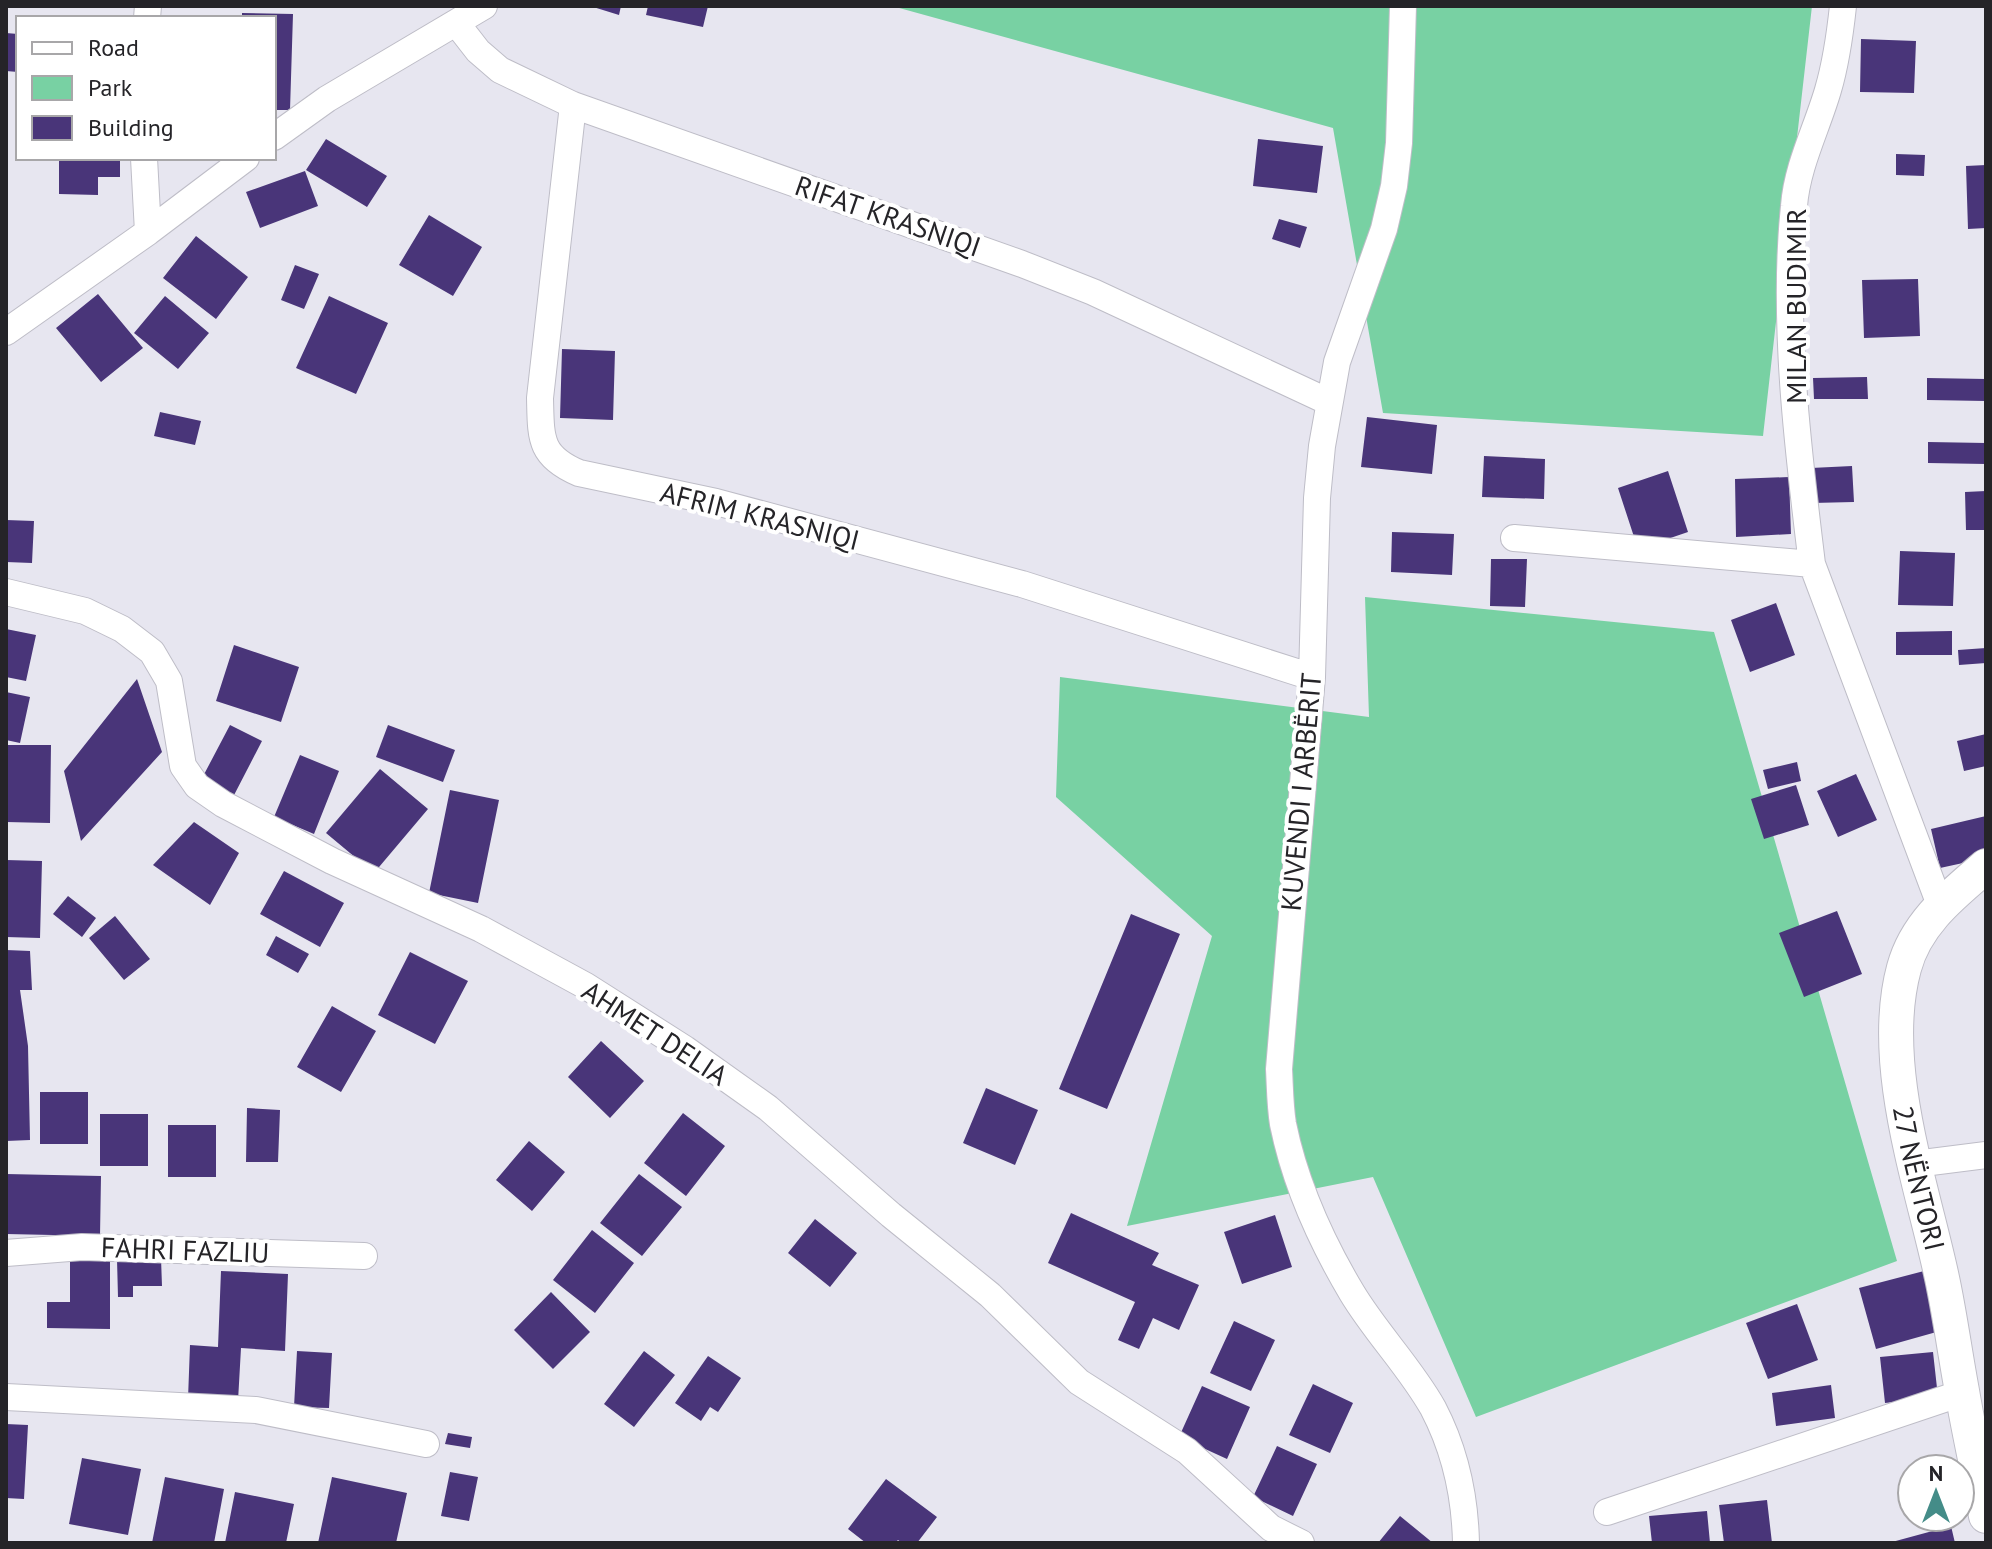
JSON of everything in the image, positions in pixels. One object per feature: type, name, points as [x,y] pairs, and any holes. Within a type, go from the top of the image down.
[{"type":"street","points":[[276,136],[327,99],[484,6]]},
{"type":"street","name":"KUVENDI I ARBËRIT","points":[[1403,6],[1399,143],[1394,186],[1384,229],[1337,362],[1317,498],[1312,677],[1279,1069],[1282,1121],[1293,1164],[1329,1254],[1354,1296],[1433,1408],[1452,1455],[1465,1504],[1466,1543]]},
{"type":"street","name":"MILAN BUDIMIR","points":[[1843,6],[1829,87],[1800,174],[1794,205],[1791,300],[1795,406],[1812,564],[1940,905]]},
{"type":"street","name":"RIFAT KRASNIQI","points":[[457,24],[478,51],[500,70],[573,105],[1022,264],[1093,292],[1329,402]]},
{"type":"street","name":"AFRIM KRASNIQI","points":[[573,105],[540,398],[541,435],[546,451],[559,465],[579,473],[716,502],[1022,584],[1312,677]]},
{"type":"street","points":[[144,160],[148,232]]},
{"type":"street","points":[[6,332],[243,160]]},
{"type":"street","points":[[1514,538],[1812,564]]},
{"type":"street","name":"AHMET DELIA","points":[[6,592],[85,611],[122,629],[152,652],[169,681],[183,766],[197,786],[223,804],[332,861],[481,929],[586,986],[685,1049],[768,1108],[891,1215],[990,1295],[1079,1382],[1187,1451],[1271,1528],[1301,1543]]},
{"type":"street","name":"27 NËNTORI","points":[[1986,866],[1940,905],[1912,945],[1898,996],[1897,1054],[1903,1109],[1943,1279],[1986,1516]]},
{"type":"street","points":[[1915,1164],[1986,1155]]},
{"type":"street","name":"FAHRI FAZLIU","points":[[6,1253],[82,1247],[364,1256]]},
{"type":"street","points":[[1607,1512],[1962,1393]]},
{"type":"street","points":[[6,1397],[256,1410],[426,1444]]},
{"type":"green space","points":[[892,6],[1812,6],[1763,436],[1383,413],[1333,128]]},
{"type":"green space","points":[[1365,597],[1714,632],[1897,1261],[1476,1417],[1373,1177],[1127,1226],[1212,936],[1056,797],[1060,677],[1369,717]]},
{"type":"building","points":[[590,6],[621,6],[619,15]]},
{"type":"building","points":[[648,6],[708,6],[703,27],[646,15]]},
{"type":"building","points":[[242,13],[293,14],[290,110],[276,110],[276,16],[242,16]]},
{"type":"building","points":[[6,33],[16,34],[16,72],[6,71]]},
{"type":"building","points":[[1861,39],[1916,41],[1914,93],[1860,92]]},
{"type":"building","points":[[326,139],[387,176],[367,207],[306,170]]},
{"type":"building","points":[[1258,139],[1323,146],[1317,193],[1253,186]]},
{"type":"building","points":[[1896,154],[1925,155],[1924,176],[1896,175]]},
{"type":"building","points":[[59,160],[120,160],[120,177],[98,177],[98,195],[59,194]]},
{"type":"building","points":[[1986,165],[1986,228],[1968,229],[1966,166]]},
{"type":"building","points":[[305,171],[318,206],[260,228],[246,192]]},
{"type":"building","points":[[429,215],[482,247],[453,296],[399,265]]},
{"type":"building","points":[[1279,219],[1307,227],[1300,248],[1272,239]]},
{"type":"building","points":[[196,236],[248,277],[216,319],[163,278]]},
{"type":"building","points":[[295,265],[319,274],[304,309],[281,300]]},
{"type":"building","points":[[1918,279],[1920,336],[1864,338],[1862,280]]},
{"type":"building","points":[[98,294],[143,348],[101,382],[56,328]]},
{"type":"building","points":[[165,296],[209,333],[178,369],[134,333]]},
{"type":"building","points":[[329,296],[388,323],[356,394],[296,368]]},
{"type":"building","points":[[562,349],[615,351],[613,420],[560,418]]},
{"type":"building","points":[[1867,377],[1868,399],[1814,399],[1813,378]]},
{"type":"building","points":[[1927,378],[1986,379],[1986,401],[1927,400]]},
{"type":"building","points":[[160,412],[201,421],[195,445],[154,436]]},
{"type":"building","points":[[1367,417],[1437,425],[1432,474],[1361,467]]},
{"type":"building","points":[[1928,442],[1986,443],[1986,464],[1928,463]]},
{"type":"building","points":[[1484,456],[1545,459],[1544,499],[1482,497]]},
{"type":"building","points":[[1852,466],[1854,502],[1812,503],[1811,468]]},
{"type":"building","points":[[1668,471],[1688,532],[1638,549],[1618,488]]},
{"type":"building","points":[[1789,477],[1791,534],[1736,537],[1735,479]]},
{"type":"building","points":[[1986,491],[1986,530],[1966,530],[1965,492]]},
{"type":"building","points":[[6,520],[34,521],[32,563],[6,562]]},
{"type":"building","points":[[1392,532],[1454,534],[1452,575],[1391,572]]},
{"type":"building","points":[[1900,551],[1955,553],[1953,606],[1898,605]]},
{"type":"building","points":[[1491,559],[1527,559],[1525,607],[1490,606]]},
{"type":"building","points":[[1776,603],[1795,655],[1750,672],[1731,620]]},
{"type":"building","points":[[6,629],[36,635],[26,681],[6,677]]},
{"type":"building","points":[[1952,631],[1952,655],[1896,655],[1896,632]]},
{"type":"building","points":[[234,645],[299,667],[281,722],[216,701]]},
{"type":"building","points":[[1986,648],[1986,663],[1959,665],[1958,650]]},
{"type":"building","points":[[137,679],[162,752],[81,841],[64,771]]},
{"type":"building","points":[[6,692],[30,697],[20,743],[6,740]]},
{"type":"building","points":[[230,725],[262,741],[232,799],[200,782]]},
{"type":"building","points":[[388,725],[455,750],[443,782],[376,757]]},
{"type":"building","points":[[1986,734],[1986,766],[1964,771],[1957,741]]},
{"type":"building","points":[[6,745],[51,745],[50,823],[6,822]]},
{"type":"building","points":[[300,755],[339,771],[314,834],[274,817]]},
{"type":"building","points":[[1797,762],[1801,781],[1768,789],[1763,770]]},
{"type":"building","points":[[380,769],[428,809],[374,873],[326,833]]},
{"type":"building","points":[[1856,774],[1877,820],[1838,837],[1817,791]]},
{"type":"building","points":[[1796,785],[1809,825],[1764,839],[1751,799]]},
{"type":"building","points":[[450,790],[499,800],[478,903],[429,893]]},
{"type":"building","points":[[1986,816],[1986,858],[1940,868],[1931,829]]},
{"type":"building","points":[[194,822],[239,853],[210,905],[153,865]]},
{"type":"building","points":[[6,860],[42,861],[40,938],[6,937]]},
{"type":"building","points":[[284,871],[344,903],[320,947],[260,914]]},
{"type":"building","points":[[68,896],[96,918],[82,937],[53,914]]},
{"type":"building","points":[[1837,911],[1862,974],[1804,997],[1779,933]]},
{"type":"building","points":[[1131,914],[1180,934],[1107,1109],[1059,1089]]},
{"type":"building","points":[[115,916],[150,959],[124,980],[89,938]]},
{"type":"building","points":[[276,936],[309,954],[298,973],[266,955]]},
{"type":"building","points":[[6,950],[30,951],[32,990],[20,990],[28,1046],[30,1140],[6,1141]]},
{"type":"building","points":[[410,952],[468,981],[435,1044],[378,1015]]},
{"type":"building","points":[[332,1006],[376,1031],[341,1092],[297,1067]]},
{"type":"building","points":[[601,1041],[644,1081],[610,1118],[568,1077]]},
{"type":"building","points":[[986,1088],[1038,1110],[1015,1165],[963,1143]]},
{"type":"building","points":[[40,1092],[88,1092],[88,1144],[40,1144]]},
{"type":"building","points":[[247,1108],[280,1110],[278,1162],[246,1162]]},
{"type":"building","points":[[683,1113],[725,1146],[686,1196],[644,1163]]},
{"type":"building","points":[[100,1114],[148,1114],[148,1166],[100,1166]]},
{"type":"building","points":[[168,1125],[216,1125],[216,1177],[168,1177]]},
{"type":"building","points":[[529,1141],[565,1172],[532,1211],[496,1180]]},
{"type":"building","points":[[6,1174],[101,1176],[100,1236],[6,1234]]},
{"type":"building","points":[[639,1174],[682,1207],[642,1256],[600,1223]]},
{"type":"building","points":[[1071,1213],[1159,1253],[1152,1265],[1199,1285],[1179,1330],[1153,1318],[1139,1349],[1118,1340],[1135,1302],[1048,1263]]},
{"type":"building","points":[[1275,1215],[1292,1267],[1242,1284],[1224,1232]]},
{"type":"building","points":[[815,1219],[857,1253],[830,1287],[788,1253]]},
{"type":"building","points":[[592,1230],[634,1263],[595,1313],[553,1280]]},
{"type":"building","points":[[161,1258],[162,1286],[133,1286],[133,1297],[118,1297],[117,1259]]},
{"type":"building","points":[[70,1259],[110,1259],[110,1329],[47,1328],[47,1302],[70,1302]]},
{"type":"building","points":[[221,1271],[288,1274],[285,1351],[241,1348],[238,1401],[188,1399],[190,1345],[218,1347]]},
{"type":"building","points":[[1924,1271],[1940,1331],[1876,1349],[1859,1288]]},
{"type":"building","points":[[551,1292],[590,1332],[553,1369],[514,1330]]},
{"type":"building","points":[[1797,1304],[1818,1360],[1768,1379],[1746,1323]]},
{"type":"building","points":[[1234,1321],[1275,1340],[1251,1391],[1210,1373]]},
{"type":"building","points":[[297,1351],[332,1353],[329,1408],[294,1407]]},
{"type":"building","points":[[644,1351],[675,1375],[634,1427],[604,1404]]},
{"type":"building","points":[[1933,1352],[1938,1397],[1885,1403],[1880,1357]]},
{"type":"building","points":[[708,1356],[741,1378],[718,1412],[710,1407],[701,1421],[675,1403]]},
{"type":"building","points":[[1313,1384],[1353,1403],[1330,1453],[1289,1435]]},
{"type":"building","points":[[1831,1385],[1835,1418],[1776,1426],[1772,1393]]},
{"type":"building","points":[[1202,1386],[1250,1407],[1227,1459],[1179,1437]]},
{"type":"building","points":[[6,1424],[28,1425],[24,1499],[6,1498]]},
{"type":"building","points":[[448,1433],[472,1437],[470,1448],[445,1444]]},
{"type":"building","points":[[1277,1446],[1317,1464],[1293,1516],[1253,1497]]},
{"type":"building","points":[[82,1458],[141,1469],[128,1535],[69,1524]]},
{"type":"building","points":[[450,1472],[478,1477],[469,1521],[441,1516]]},
{"type":"building","points":[[165,1477],[224,1489],[214,1543],[152,1543]]},
{"type":"building","points":[[332,1477],[407,1493],[396,1543],[318,1543]]},
{"type":"building","points":[[886,1479],[937,1517],[917,1543],[898,1540],[895,1543],[866,1543],[848,1529]]},
{"type":"building","points":[[235,1492],[294,1504],[286,1543],[225,1543]]},
{"type":"building","points":[[1767,1500],[1772,1543],[1724,1543],[1719,1505]]},
{"type":"building","points":[[1707,1511],[1710,1543],[1652,1543],[1649,1516]]},
{"type":"building","points":[[1400,1516],[1433,1543],[1378,1543]]},
{"type":"building","points":[[1925,1533],[1953,1533],[1955,1543],[1892,1543]]}]
